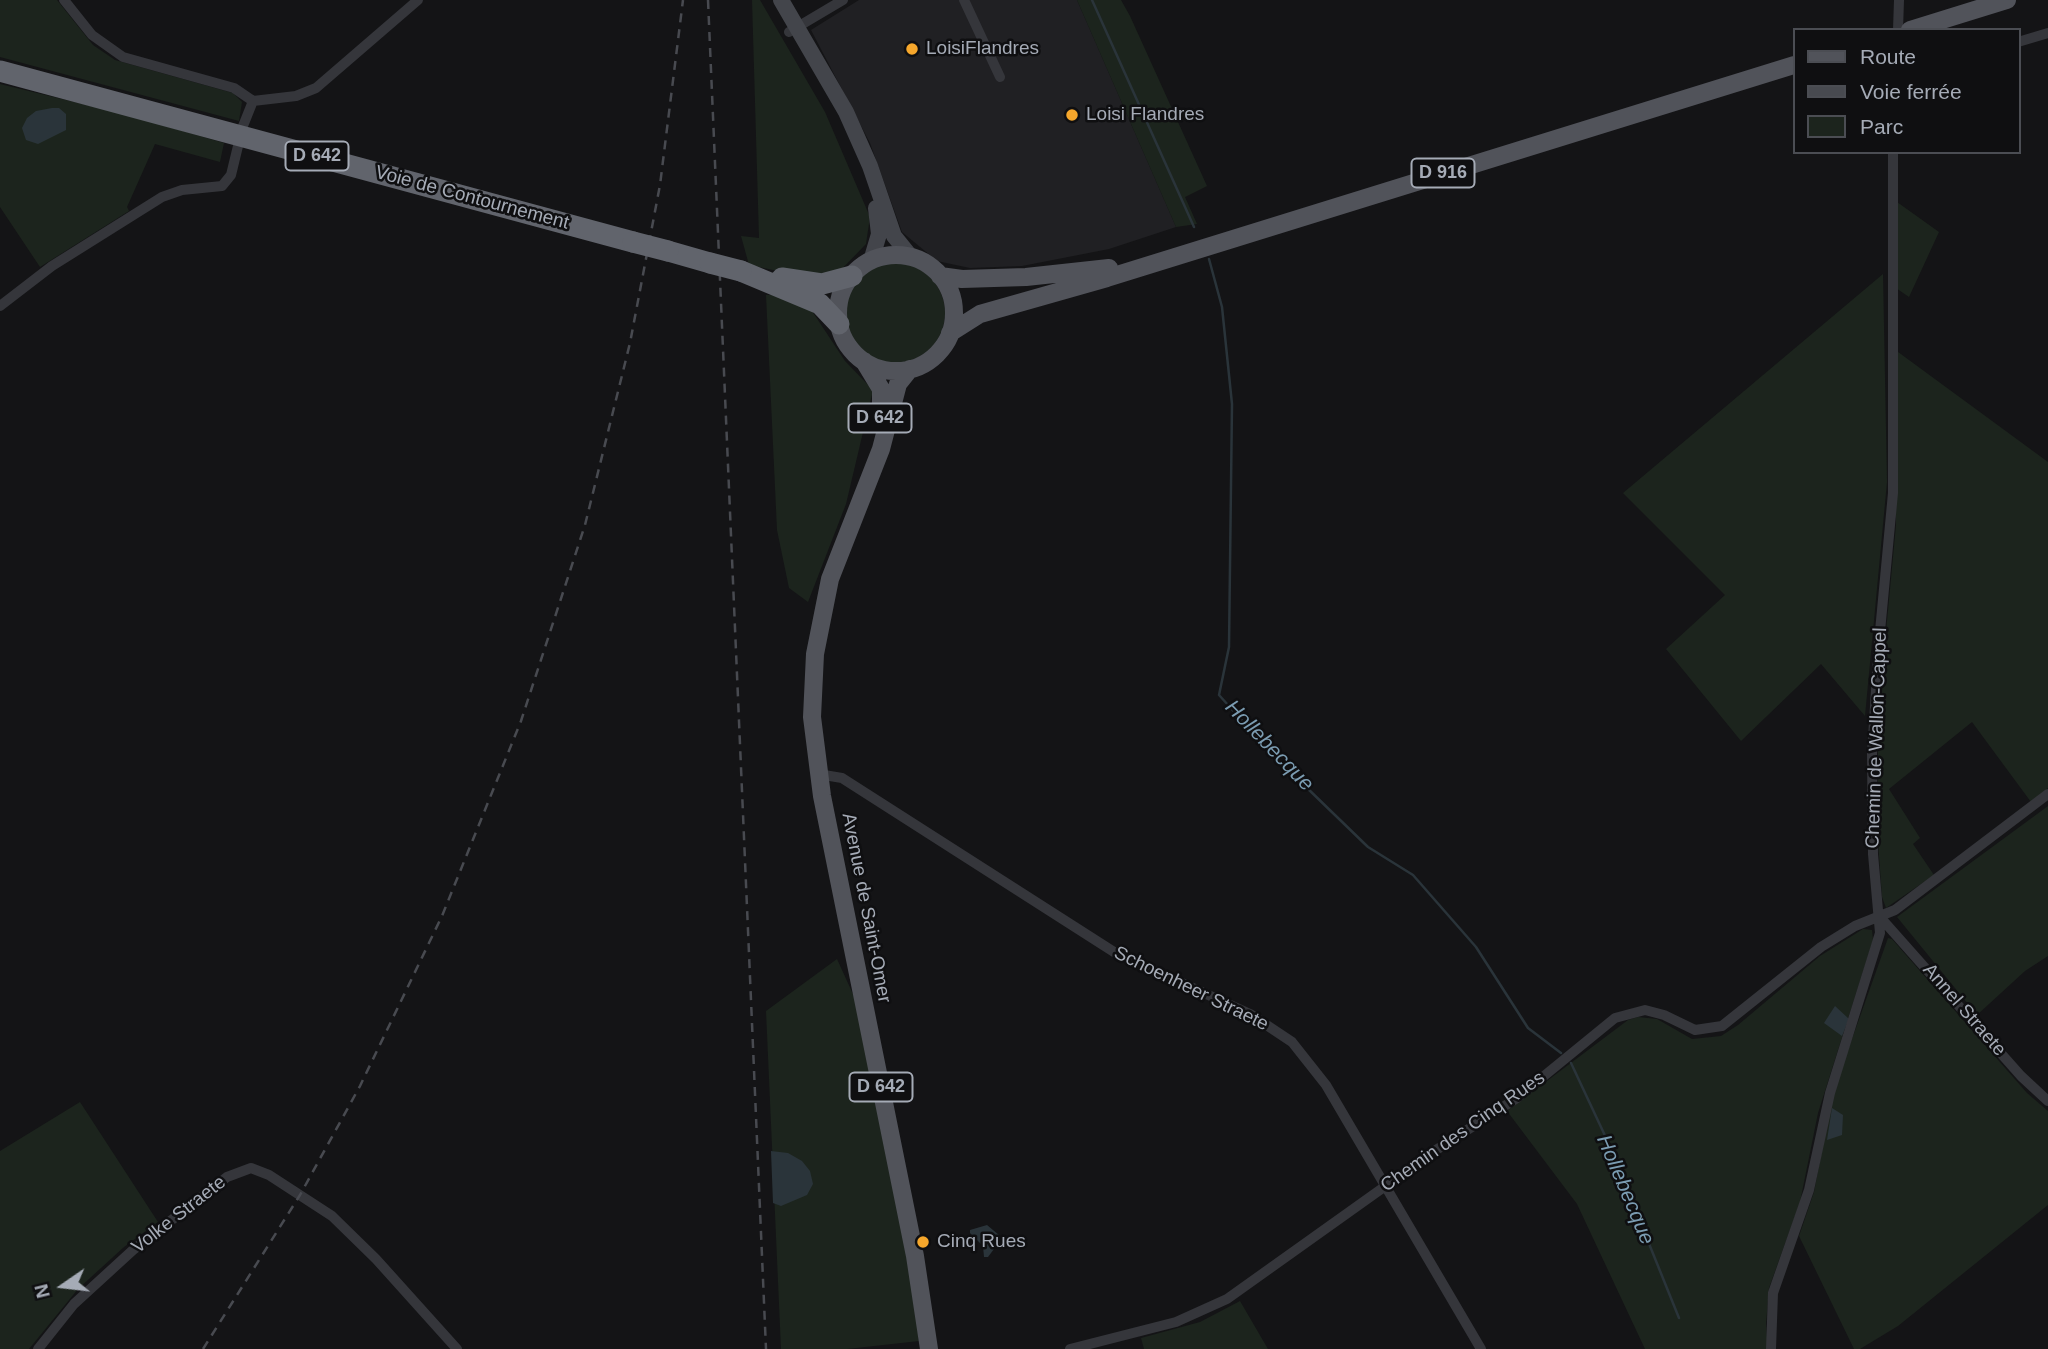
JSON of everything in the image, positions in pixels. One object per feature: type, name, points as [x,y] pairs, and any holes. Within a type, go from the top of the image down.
[{"type":"highway","name":"Voie de Contournement","points":[[0,71],[741,271],[817,284],[836,282],[852,276]]},
{"type":"highway","name":"Voie de Contournement","points":[[741,271],[820,304],[839,324]]},
{"type":"main road","points":[[772,0],[846,112],[870,166],[894,236],[911,257]]},
{"type":"main road","points":[[781,0],[868,184],[880,230],[871,261]]},
{"type":"main road","points":[[1916,28],[2007,0]]},
{"type":"main road","name":"D 916","points":[[950,333],[980,314],[1792,66]]},
{"type":"main road","points":[[891,256],[911,257],[940,276],[952,301],[950,333],[934,356],[910,369],[889,370],[864,361],[849,347],[839,324],[840,298],[852,276],[871,261],[891,256]]},
{"type":"main road","name":"D 916","points":[[940,276],[971,279],[1048,275],[1171,256]]},
{"type":"main road","name":"Avenue de Saint-Omer","points":[[864,361],[879,383],[883,400],[867,480]]},
{"type":"main road","name":"Avenue de Saint-Omer","points":[[910,369],[898,384],[881,449],[833,568],[818,629],[812,699],[818,774],[918,1268],[929,1349]]},
{"type":"street","points":[[64,0],[92,35],[123,57],[234,88],[253,101],[296,96],[316,88],[418,0]]},
{"type":"street","points":[[793,30],[843,0]]},
{"type":"street","points":[[964,0],[1000,77]]},
{"type":"street","points":[[1898,28],[1899,0]]},
{"type":"street","points":[[2020,41],[2048,33]]},
{"type":"street","points":[[243,126],[253,101]]},
{"type":"street","points":[[0,306],[61,260],[162,197],[182,190],[225,185],[237,146]]},
{"type":"street","name":"Chemin de Wallon-Cappel","points":[[1771,1349],[1773,1293],[1809,1190],[1830,1093],[1877,947],[1880,917],[1873,863],[1872,754],[1879,642],[1894,493],[1893,154]]},
{"type":"street","name":"Schoenheer Straete","points":[[818,774],[834,775],[848,782],[1114,952],[1250,1014],[1280,1033],[1302,1053],[1322,1079],[1481,1349]]},
{"type":"street","name":"Chemin des Cinq Rues","points":[[1070,1349],[1167,1325],[1210,1308],[1253,1282],[1386,1186],[1517,1098],[1615,1018],[1638,1010],[1651,1010],[1695,1030],[1716,1028],[1734,1018],[1830,940],[1854,926],[1895,910],[2048,794]]},
{"type":"street","name":"Annel Straete","points":[[1880,917],[2021,1076],[2048,1101]]},
{"type":"street","name":"Volke Straete","points":[[38,1349],[74,1304],[133,1250],[227,1177],[251,1168],[269,1175],[332,1216],[376,1259],[457,1349]]},
{"type":"shaded area","points":[[859,0],[1077,0],[1176,227],[1109,249],[1022,266],[970,268],[937,261],[902,232],[870,143],[811,30]]},
{"type":"shaded area","points":[[59,108],[66,114],[66,130],[38,144],[26,140],[22,128],[27,118],[36,111]]},
{"type":"shaded area","points":[[1835,1006],[1849,1019],[1842,1036],[1824,1023]]},
{"type":"shaded area","points":[[1832,1108],[1843,1115],[1842,1135],[1827,1140]]},
{"type":"shaded area","points":[[771,1151],[788,1153],[802,1161],[810,1171],[813,1184],[807,1195],[781,1206],[773,1203]]},
{"type":"shaded area","points":[[987,1225],[999,1235],[1000,1241],[988,1257],[984,1257],[983,1246],[970,1230]]},
{"type":"green space","points":[[0,0],[57,0],[93,45],[115,60],[233,93],[242,102],[239,121],[0,57]]},
{"type":"green space","points":[[752,0],[760,0],[825,112],[870,217],[866,244],[836,275],[783,272],[749,265],[741,236],[759,238]]},
{"type":"green space","points":[[1077,0],[1121,0],[1130,16],[1207,186],[1185,197],[1197,224],[1176,227]]},
{"type":"green space","points":[[0,84],[128,115],[224,143],[220,162],[155,144],[127,207],[129,211],[40,267],[0,207]]},
{"type":"green space","points":[[1897,202],[1939,232],[1909,297],[1893,286]]},
{"type":"green space","points":[[895,263],[914,267],[930,278],[941,294],[945,313],[941,332],[930,348],[914,359],[895,363],[876,359],[860,348],[849,332],[845,313],[849,294],[860,278],[876,267]]},
{"type":"green space","points":[[1883,274],[1887,482],[1865,716],[1821,664],[1741,741],[1666,649],[1725,595],[1623,493]]},
{"type":"green space","points":[[766,295],[780,295],[810,308],[845,361],[873,390],[846,504],[808,602],[789,588],[777,530]]},
{"type":"green space","points":[[1894,349],[2048,462],[2048,788],[2031,802],[1972,722],[1889,789],[1920,838],[1913,844],[1934,875],[1886,908],[1882,897],[1878,842],[1878,717],[1896,525]]},
{"type":"green space","points":[[2048,806],[2048,956],[2025,971],[1977,1015],[1897,917]]},
{"type":"green space","points":[[1863,929],[1872,930],[1873,940],[1818,1113],[1800,1202],[1769,1288],[1766,1324],[1768,1349],[1645,1349],[1577,1204],[1507,1111],[1628,1020],[1638,1017],[1657,1019],[1692,1039],[1721,1036],[1738,1025],[1820,956]]},
{"type":"green space","points":[[1888,938],[1892,939],[2027,1093],[2048,1111],[2048,1205],[1898,1326],[1860,1349],[1854,1349],[1799,1236],[1814,1192],[1831,1103]]},
{"type":"green space","points":[[837,959],[857,1003],[912,1281],[919,1341],[847,1349],[781,1349],[766,1011]]},
{"type":"green space","points":[[80,1102],[158,1222],[124,1247],[78,1289],[29,1349],[0,1349],[0,1151]]},
{"type":"green space","points":[[1240,1301],[1268,1349],[1144,1349],[1141,1338],[1200,1322]]},
{"type":"waterway","name":"Hollebecque","points":[[1092,0],[1194,227]]},
{"type":"waterway","name":"Hollebecque","points":[[1209,259],[1222,307],[1232,404],[1229,647],[1219,695],[1274,756],[1368,847],[1413,875],[1476,947],[1528,1028],[1561,1053]]},
{"type":"waterway","name":"Hollebecque","points":[[1571,1063],[1608,1142],[1679,1318]]},
{"type":"railway","points":[[203,1349],[300,1195],[360,1086],[442,916],[521,721],[585,525],[630,343],[660,185],[683,0]]},
{"type":"railway","points":[[708,0],[766,1349]]},
{"type":"place","name":"LoisiFlandres","points":[[912,49]]},
{"type":"place","name":"Loisi Flandres","points":[[1072,115]]},
{"type":"place","name":"Cinq Rues","points":[[923,1242]]}]
